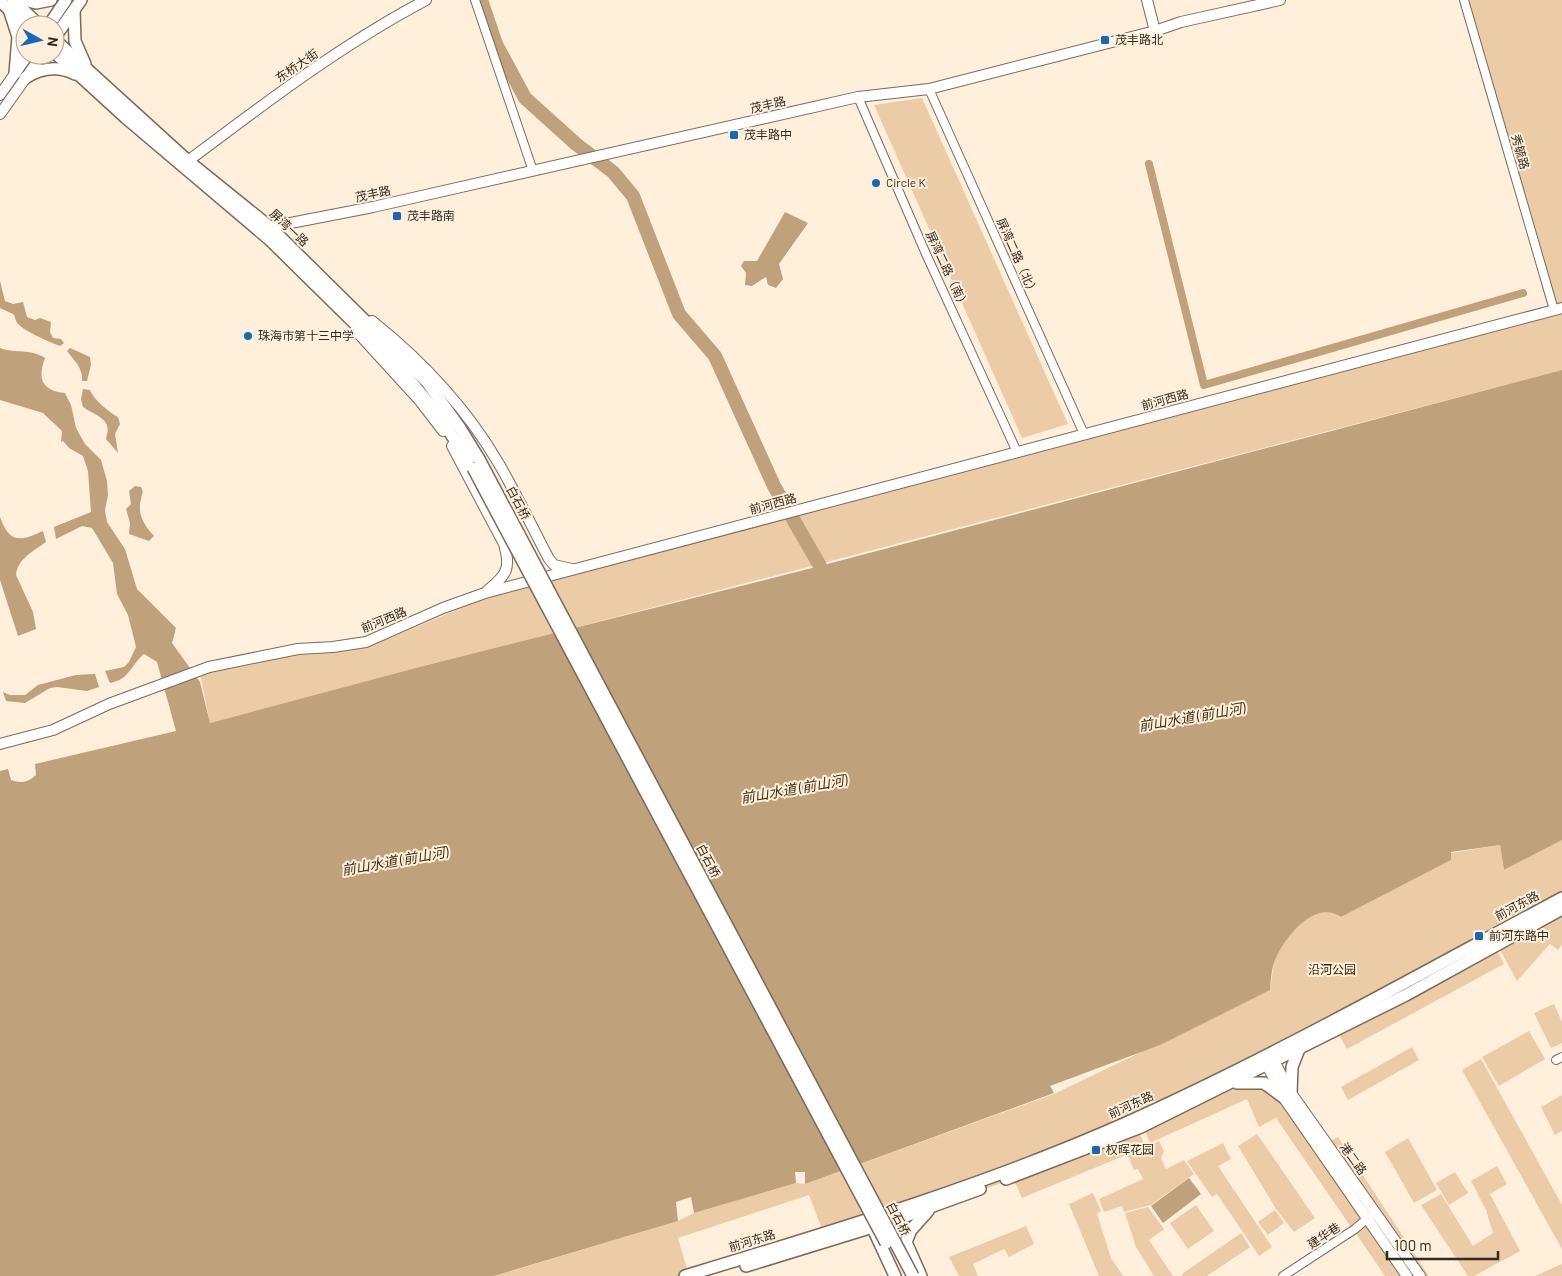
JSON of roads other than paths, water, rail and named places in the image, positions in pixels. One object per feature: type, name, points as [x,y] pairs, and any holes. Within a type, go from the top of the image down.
[{"type":"main road","points":[[23,0],[36,3],[51,0]]},
{"type":"main road","points":[[56,15],[66,0]]},
{"type":"main road","points":[[65,23],[81,0]]},
{"type":"main road","points":[[0,1],[11,5],[25,15]]},
{"type":"main road","points":[[11,5],[18,37],[20,76],[52,68],[84,73],[75,41],[74,10]]},
{"type":"main road","name":"屏湾一路","points":[[65,50],[84,73],[266,230]]},
{"type":"main road","name":"屏湾一路","points":[[65,60],[84,73],[188,160],[266,230],[332,295],[415,385],[476,463]]},
{"type":"main road","name":"白石桥","points":[[476,463],[904,1276]]},
{"type":"main road","name":"白石桥","points":[[476,463],[912,1276]]},
{"type":"main road","name":"前河东路","points":[[711,1276],[873,1227],[932,1207],[1141,1127],[1230,1083],[1562,898]]},
{"type":"main road","name":"前河东路","points":[[685,1276],[864,1220],[982,1180],[1125,1123],[1269,1060],[1299,1049],[1406,996],[1562,910]]},
{"type":"main road","points":[[1230,1083],[1264,1083],[1287,1095],[1292,1067],[1299,1049]]},
{"type":"main road","points":[[921,1276],[906,1242],[917,1221],[932,1207]]},
{"type":"main road","points":[[873,1227],[895,1276]]},
{"type":"street","name":"东桥大街","points":[[188,160],[300,77],[392,18],[426,0]]},
{"type":"street","points":[[475,0],[533,171]]},
{"type":"street","points":[[1146,0],[1155,31]]},
{"type":"street","name":"茂丰路","points":[[266,230],[858,97],[929,89],[1155,31],[1181,22],[1280,0]]},
{"type":"street","name":"秀毓路","points":[[1464,0],[1558,309]]},
{"type":"street","points":[[0,114],[24,65]]},
{"type":"street","points":[[0,95],[32,65]]},
{"type":"street","name":"屏湾二路（北）","points":[[929,89],[1084,434]]},
{"type":"street","name":"屏湾二路（南）","points":[[858,97],[926,254],[1017,452]]},
{"type":"street","points":[[332,295],[415,359],[456,403],[498,463],[554,565],[575,569]]},
{"type":"street","points":[[332,295],[442,428],[504,544],[508,560],[507,569],[503,577],[485,593]]},
{"type":"street","name":"前河西路","points":[[0,744],[53,730],[109,704],[196,672],[298,649],[333,648],[366,642],[442,608],[485,593],[1558,309]]},
{"type":"street","points":[[504,544],[518,556],[529,554],[534,546],[535,532]]},
{"type":"street","name":"港二路","points":[[1269,1060],[1287,1095],[1372,1214],[1420,1276]]},
{"type":"street","name":"港二路","points":[[1372,1214],[1408,1276]]},
{"type":"street","name":"建华巷","points":[[1283,1276],[1355,1229],[1372,1214]]},
{"type":"water","points":[[785,212],[808,223],[779,264],[783,279],[776,288],[768,285],[766,277],[752,286],[745,285],[746,273],[741,266],[744,261],[757,261]]},
{"type":"water","points":[[0,281],[5,301],[13,304],[23,302],[27,317],[35,320],[40,318],[51,322],[50,332],[53,338],[61,339],[64,343],[60,346],[29,332],[16,321],[13,314],[0,308]]},
{"type":"water","name":"前山水道 (前山河)","points":[[0,348],[34,353],[45,358],[42,372],[43,383],[51,390],[65,393],[71,405],[76,428],[85,444],[101,460],[107,481],[108,495],[105,510],[107,522],[125,549],[137,589],[176,628],[172,643],[200,682],[210,723],[416,668],[820,566],[1562,370],[1562,840],[1504,870],[1500,845],[1451,852],[1451,860],[1341,917],[1331,913],[1320,913],[1310,917],[1300,924],[1284,943],[1272,969],[1270,990],[1160,1045],[1050,1086],[1054,1093],[805,1184],[805,1172],[795,1172],[796,1183],[694,1213],[691,1197],[676,1202],[678,1221],[494,1276],[0,1276],[0,771],[8,769],[11,780],[25,782],[36,775],[35,764],[176,731],[157,662],[144,654],[122,679],[110,683],[105,671],[124,667],[129,662],[136,647],[128,615],[117,594],[113,563],[92,528],[82,526],[56,539],[54,527],[91,512],[88,471],[83,456],[69,448],[63,441],[61,442],[62,431],[43,413],[0,400]]},
{"type":"water","points":[[70,348],[90,357],[91,365],[87,381],[82,381],[80,369],[67,351]]},
{"type":"water","points":[[83,389],[90,390],[102,405],[118,417],[120,424],[115,434],[118,453],[106,439],[108,432],[105,422],[83,407],[81,399]]},
{"type":"water","points":[[135,486],[142,489],[141,514],[144,523],[154,536],[149,541],[129,534],[130,523],[126,509],[131,504],[129,491]]},
{"type":"water","points":[[0,517],[3,526],[11,536],[22,538],[43,531],[46,542],[27,556],[17,569],[16,575],[33,612],[36,629],[18,636],[0,580]]},
{"type":"water","points":[[95,674],[99,687],[87,691],[57,687],[50,688],[25,703],[6,701],[3,692],[10,695],[25,695],[38,685],[76,675]]},
{"type":"water","points":[[1189,1178],[1201,1194],[1163,1223],[1151,1206]]},
{"type":"waterway","points":[[481,0],[496,44],[525,98],[576,144],[613,172],[633,196],[679,314],[715,356],[774,486],[820,566]]},
{"type":"waterway","points":[[1149,164],[1204,385],[1523,293]]},
{"type":"place","name":"茂丰路北","points":[[1105,40]]},
{"type":"place","name":"茂丰路中","points":[[734,135]]},
{"type":"place","name":"Circle K","points":[[876,183]]},
{"type":"place","name":"茂丰路南","points":[[397,216]]},
{"type":"place","name":"珠海市第十三中学","points":[[248,336]]},
{"type":"place","name":"前河东路中","points":[[1479,936]]},
{"type":"place","name":"权晖花园","points":[[1096,1150]]},
{"type":"park label","name":"沿河公园","points":[[1332,970]]}]
